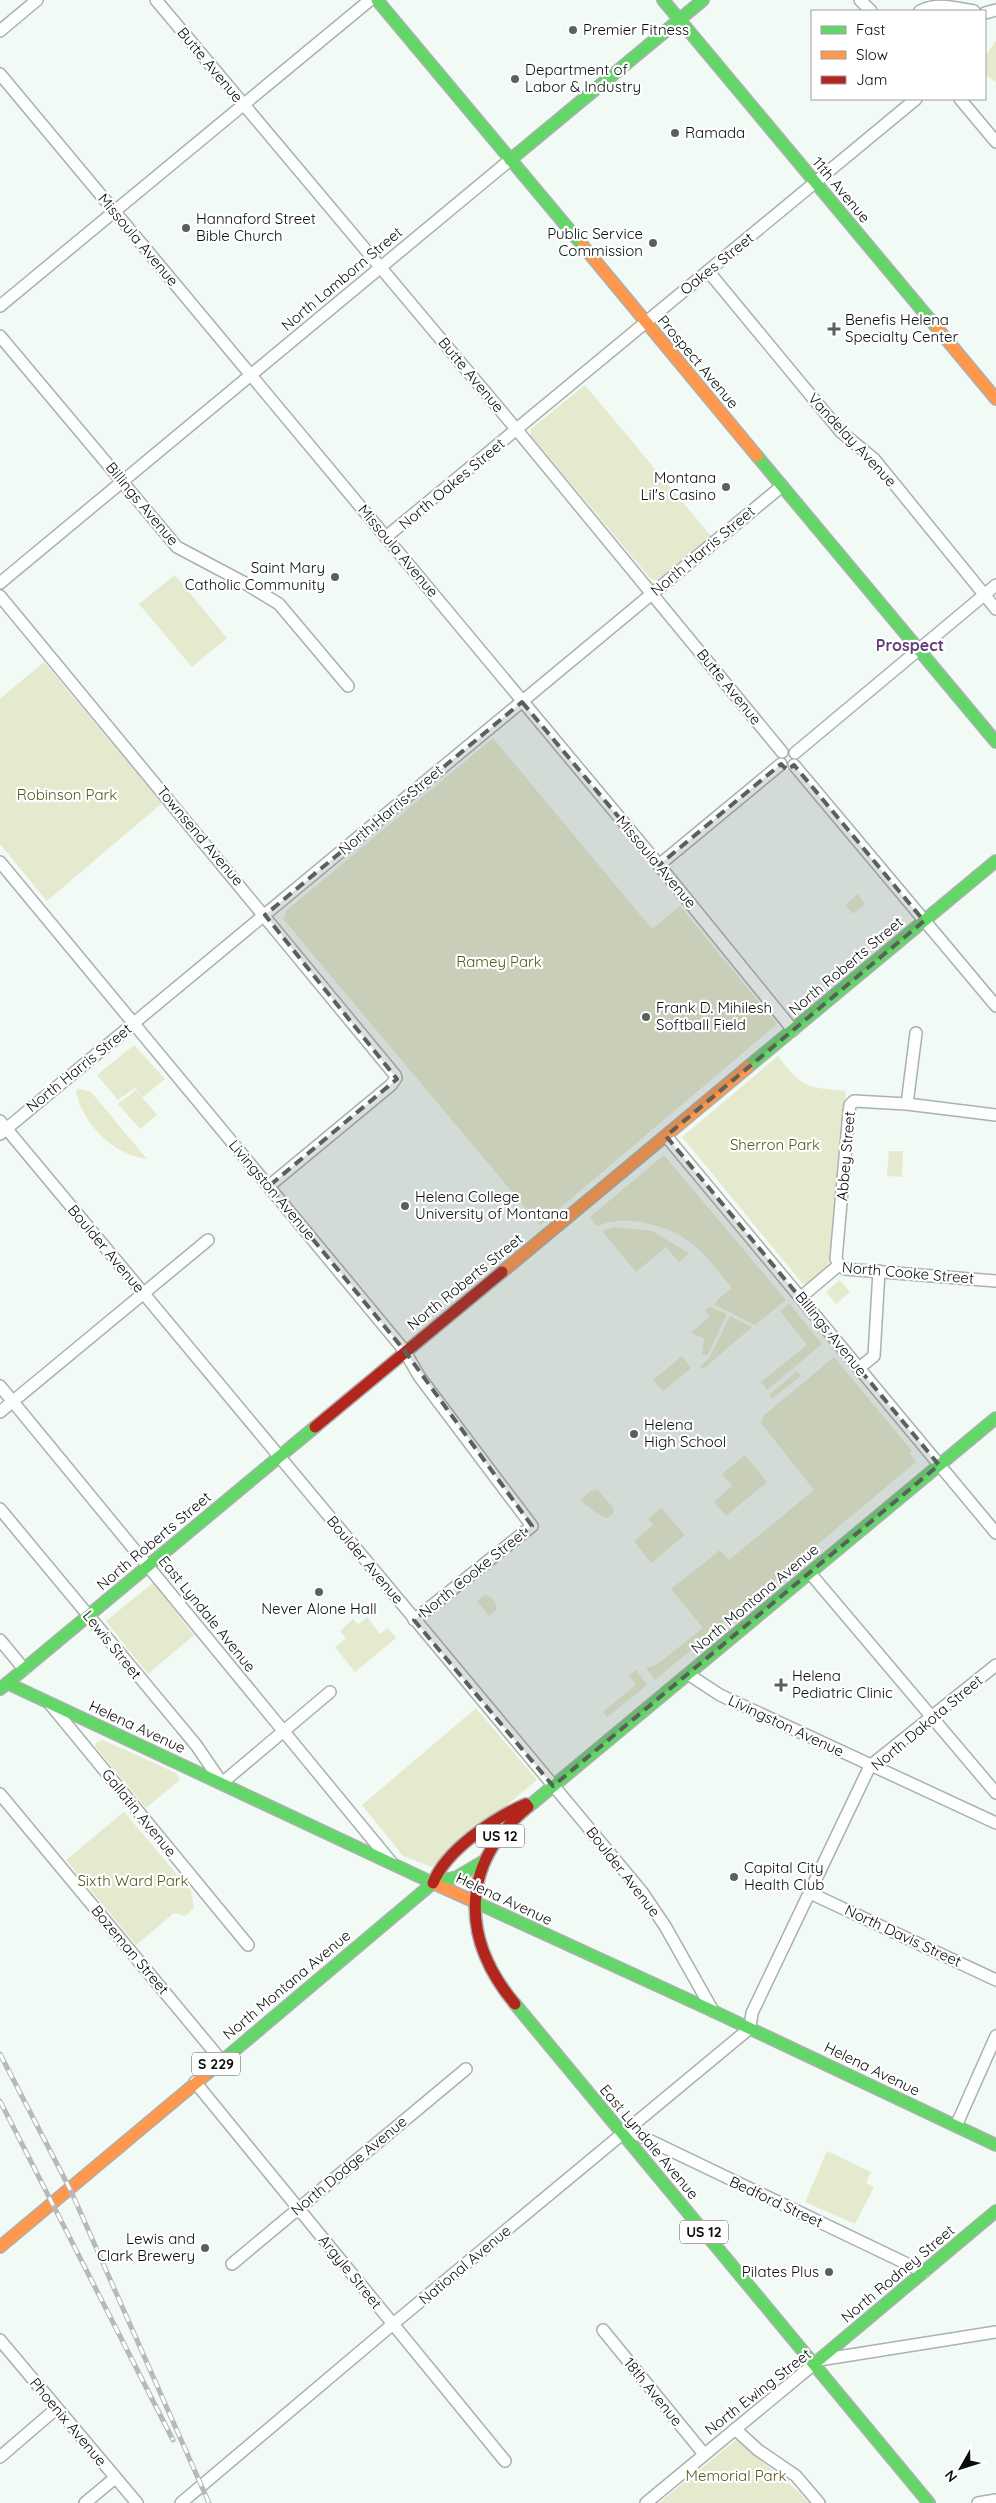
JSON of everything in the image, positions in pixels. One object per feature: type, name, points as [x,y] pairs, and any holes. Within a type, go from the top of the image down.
[{"type":"main road","name":"Prospect Avenue","points":[[377,0],[996,742]]},
{"type":"main road","name":"11th Avenue","points":[[662,0],[996,399]]},
{"type":"main road","name":"North Lamborn Street","points":[[510,160],[704,0]]},
{"type":"main road","name":"North Roberts Street","points":[[2,1684],[24,1669],[89,1616],[404,1350],[666,1136],[996,861]]},
{"type":"main road","name":"North Montana Avenue","points":[[473,1901],[474,1885],[484,1861],[500,1836],[534,1802],[996,1418]]},
{"type":"main road","name":"Helena Avenue","points":[[2,1684],[49,1703],[672,1994],[714,2011],[996,2145]]},
{"type":"main road","name":"North Montana Avenue","points":[[433,1883],[439,1868],[491,1823],[519,1806],[534,1802]]},
{"type":"main road","name":"North Montana Avenue","points":[[0,2246],[433,1883],[457,1877],[484,1861]]},
{"type":"main road","name":"East Lyndale Avenue","points":[[473,1901],[479,1941],[495,1979],[626,2132],[816,2362],[929,2503]]},
{"type":"main road","name":"North Rodney Street","points":[[816,2362],[996,2212]]},
{"type":"street","points":[[0,31],[37,0]]},
{"type":"street","name":"Butte Avenue","points":[[156,0],[517,430],[782,752]]},
{"type":"street","points":[[0,306],[370,0]]},
{"type":"street","points":[[860,0],[870,10]]},
{"type":"street","points":[[923,10],[943,6],[968,10]]},
{"type":"street","name":"Missoula Avenue","points":[[0,74],[659,865],[793,1030]]},
{"type":"street","name":"Oakes Street","points":[[517,430],[915,100]]},
{"type":"street","points":[[961,100],[996,142]]},
{"type":"street","name":"North Lamborn Street","points":[[0,583],[510,160]]},
{"type":"street","name":"Vandelay Avenue","points":[[708,271],[841,432],[874,459],[996,609]]},
{"type":"street","name":"Billings Avenue","points":[[0,336],[177,548],[243,582],[279,604],[348,686]]},
{"type":"street","name":"North Oakes Street","points":[[386,538],[517,430]]},
{"type":"street","name":"North Harris Street","points":[[2,1128],[135,1023],[782,486]]},
{"type":"street","points":[[795,753],[996,585]]},
{"type":"street","name":"Townsend Avenue","points":[[0,596],[265,915],[392,1070],[396,1078],[269,1186]]},
{"type":"street","points":[[790,750],[795,753],[797,758],[794,765],[786,767],[781,764],[779,758],[782,752],[790,750]]},
{"type":"street","points":[[659,865],[781,764]]},
{"type":"street","points":[[794,765],[996,1006]]},
{"type":"street","name":"Livingston Avenue","points":[[0,862],[404,1350],[420,1376],[532,1526]]},
{"type":"street","points":[[907,1104],[916,1033]]},
{"type":"street","name":"Abbey Street","points":[[839,1265],[836,1259],[850,1105],[859,1100],[996,1114]]},
{"type":"street","name":"Boulder Avenue","points":[[2,1128],[143,1293],[642,1892],[665,1926],[714,2011]]},
{"type":"street","name":"Billings Avenue","points":[[666,1136],[996,1533]]},
{"type":"street","points":[[0,1412],[208,1240]]},
{"type":"street","name":"North Cooke Street","points":[[801,1297],[839,1265],[845,1270],[996,1281]]},
{"type":"street","points":[[859,1368],[874,1356],[879,1271]]},
{"type":"street","name":"East Lyndale Avenue","points":[[0,1386],[391,1862]]},
{"type":"street","name":"Lewis Street","points":[[0,1509],[196,1745],[222,1783]]},
{"type":"street","name":"North Cooke Street","points":[[414,1620],[532,1526]]},
{"type":"street","points":[[810,1573],[934,1717],[996,1793]]},
{"type":"street","points":[[0,1640],[24,1669]]},
{"type":"street","name":"North Dakota Street","points":[[750,2028],[752,2013],[870,1766],[934,1717],[996,1665]]},
{"type":"street","name":"Livingston Avenue","points":[[688,1674],[699,1684],[720,1696],[996,1824]]},
{"type":"street","points":[[222,1783],[330,1692]]},
{"type":"street","name":"Gallatin Avenue","points":[[49,1703],[248,1945]]},
{"type":"street","name":"Bozeman Street","points":[[0,1794],[221,2060]]},
{"type":"street","name":"North Davis Street","points":[[810,1893],[996,1980]]},
{"type":"street","name":"National Avenue","points":[[181,2503],[393,2324],[750,2028]]},
{"type":"street","points":[[956,2126],[996,2036]]},
{"type":"street","name":"North Dodge Avenue","points":[[232,2264],[466,2069]]},
{"type":"street","name":"Argyle Street","points":[[195,2082],[505,2461]]},
{"type":"street","name":"Bedford Street","points":[[626,2132],[924,2272]]},
{"type":"street","name":"18th Avenue","points":[[603,2330],[704,2454]]},
{"type":"street","name":"North Ewing Street","points":[[646,2503],[816,2362],[996,2332]]},
{"type":"street","name":"Phoenix Avenue","points":[[0,2340],[137,2503]]},
{"type":"street","points":[[0,2457],[57,2408]]},
{"type":"street","points":[[735,2429],[758,2450],[796,2476],[819,2503]]},
{"type":"street","points":[[85,2503],[115,2478]]},
{"type":"street","points":[[978,2503],[996,2500]]},
{"type":"highlighted area","points":[[522,702],[659,865],[781,764],[787,770],[794,765],[924,921],[666,1136],[939,1465],[553,1786],[414,1620],[532,1526],[404,1350],[269,1186],[397,1079],[265,915]]},
{"type":"green space","points":[[996,40],[995,82],[986,75],[986,55]]},
{"type":"green space","points":[[585,385],[711,536],[657,580],[651,579],[531,436],[531,429]]},
{"type":"green space","points":[[175,575],[227,638],[192,667],[139,604]]},
{"type":"green space","name":"Robinson Park","points":[[44,662],[162,803],[47,901],[0,844],[0,699]]},
{"type":"green space","name":"Ramey Park","points":[[493,738],[652,929],[680,906],[777,1024],[540,1225],[284,920],[286,911]]},
{"type":"green space","points":[[858,894],[865,904],[853,914],[845,905]]},
{"type":"green space","points":[[134,1045],[165,1079],[143,1097],[135,1088],[118,1100],[97,1075]]},
{"type":"green space","name":"Sherron Park","points":[[778,1056],[800,1081],[813,1087],[846,1091],[828,1267],[808,1284],[802,1283],[682,1137]]},
{"type":"green space","points":[[79,1089],[91,1092],[147,1159],[122,1151],[101,1136],[92,1126],[79,1103],[76,1091]]},
{"type":"green space","points":[[136,1090],[157,1115],[140,1129],[118,1104]]},
{"type":"green space","points":[[889,1151],[903,1151],[902,1177],[887,1176]]},
{"type":"green space","points":[[664,1155],[786,1300],[755,1325],[715,1305],[717,1300],[732,1288],[706,1256],[686,1239],[662,1227],[635,1221],[609,1222],[597,1226],[590,1217]]},
{"type":"green space","points":[[614,1227],[652,1231],[689,1253],[679,1262],[666,1247],[636,1272],[602,1231]]},
{"type":"green space","points":[[840,1280],[850,1292],[836,1304],[826,1292]]},
{"type":"green space","points":[[789,1303],[822,1344],[767,1390],[761,1382],[807,1345],[780,1311]]},
{"type":"green space","points":[[710,1307],[727,1314],[707,1356],[702,1354],[704,1338],[691,1333],[710,1316],[705,1310]]},
{"type":"green space","points":[[730,1316],[752,1327],[703,1369],[700,1366],[709,1359]]},
{"type":"green space","points":[[682,1356],[691,1368],[663,1391],[653,1380]]},
{"type":"green space","points":[[834,1357],[912,1451],[909,1454],[916,1462],[655,1680],[646,1668],[656,1665],[703,1628],[671,1589],[720,1550],[729,1560],[814,1490],[760,1422],[764,1419],[762,1417]]},
{"type":"green space","points":[[797,1371],[801,1376],[772,1399],[769,1395]]},
{"type":"green space","points":[[745,1455],[767,1482],[726,1516],[714,1502],[732,1486],[722,1474]]},
{"type":"green space","points":[[598,1490],[614,1509],[613,1514],[607,1518],[580,1501],[590,1491]]},
{"type":"green space","points":[[661,1508],[685,1535],[651,1563],[634,1541],[653,1525],[648,1519]]},
{"type":"green space","points":[[153,1583],[194,1635],[148,1674],[106,1621]]},
{"type":"green space","points":[[485,1595],[493,1600],[497,1609],[489,1616],[477,1601]]},
{"type":"green space","points":[[367,1617],[380,1634],[388,1628],[396,1638],[355,1672],[335,1647],[346,1638],[340,1631],[353,1619],[358,1624]]},
{"type":"green space","points":[[636,1670],[647,1685],[607,1717],[603,1712],[636,1685],[629,1676]]},
{"type":"green space","points":[[476,1708],[537,1780],[432,1867],[403,1856],[362,1805]]},
{"type":"green space","points":[[103,1740],[176,1773],[180,1780],[146,1808],[95,1746],[97,1742]]},
{"type":"green space","name":"Sixth Ward Park","points":[[124,1812],[191,1891],[194,1908],[185,1916],[174,1913],[136,1945],[66,1860]]},
{"type":"green space","points":[[827,2151],[871,2172],[866,2183],[874,2187],[855,2224],[805,2202]]},
{"type":"green space","name":"Memorial Park","points":[[736,2440],[798,2491],[809,2503],[659,2503]]},
{"type":"railway","points":[[0,2054],[71,2191],[209,2503]]},
{"type":"railway","points":[[0,2101],[173,2440]]},
{"type":"traffic: fast","points":[[377,0],[583,246]]},
{"type":"traffic: fast","points":[[663,0],[937,328]]},
{"type":"traffic: fast","points":[[510,160],[703,0]]},
{"type":"traffic: fast","points":[[757,456],[996,742]]},
{"type":"traffic: fast","points":[[748,1067],[996,861]]},
{"type":"traffic: fast","points":[[528,1807],[996,1418]]},
{"type":"traffic: fast","points":[[0,1689],[315,1427]]},
{"type":"traffic: fast","points":[[7,1683],[433,1883]]},
{"type":"traffic: fast","points":[[209,2072],[433,1883],[457,1877],[484,1861]]},
{"type":"traffic: fast","points":[[473,1901],[713,2011],[996,2145]]},
{"type":"traffic: fast","points":[[515,2004],[929,2503]]},
{"type":"traffic: fast","points":[[814,2364],[996,2211]]},
{"type":"traffic: slow","points":[[583,246],[757,456]]},
{"type":"traffic: slow","points":[[937,328],[996,399]]},
{"type":"traffic: slow","points":[[502,1272],[748,1067]]},
{"type":"traffic: slow","points":[[433,1883],[473,1901]]},
{"type":"traffic: slow","points":[[0,2247],[209,2072]]},
{"type":"traffic: jam","points":[[315,1427],[502,1272]]},
{"type":"traffic: jam","points":[[433,1883],[439,1871],[472,1836],[526,1804]]},
{"type":"traffic: jam","points":[[515,2004],[497,1979],[484,1953],[477,1927],[475,1902],[480,1877],[490,1852],[506,1829],[528,1807]]},
{"type":"place","name":"Premier Fitness","points":[[573,30]]},
{"type":"place","name":"Department of Labor & Industry","points":[[515,79]]},
{"type":"place","name":"Ramada","points":[[675,133]]},
{"type":"place","name":"Hannaford Street Bible Church","points":[[186,228]]},
{"type":"place","name":"Public Service Commission","points":[[653,243]]},
{"type":"place","name":"Benefis Helena Specialty Center","points":[[834,329]]},
{"type":"place","name":"Montana Lil's Casino","points":[[726,487]]},
{"type":"place","name":"Saint Mary Catholic Community","points":[[335,577]]},
{"type":"place","name":"Frank D. Mihilesh Softball Field","points":[[646,1017]]},
{"type":"place","name":"Helena College University of Montana","points":[[405,1206]]},
{"type":"place","name":"Helena High School","points":[[634,1434]]},
{"type":"place","name":"Never Alone Hall","points":[[319,1592]]},
{"type":"place","name":"Helena Pediatric Clinic","points":[[781,1685]]},
{"type":"place","name":"Capital City Health Club","points":[[734,1877]]},
{"type":"place","name":"Lewis and Clark Brewery","points":[[205,2248]]},
{"type":"place","name":"Pilates Plus","points":[[829,2272]]},
{"type":"district","name":"Prospect","points":[[910,645]]}]
